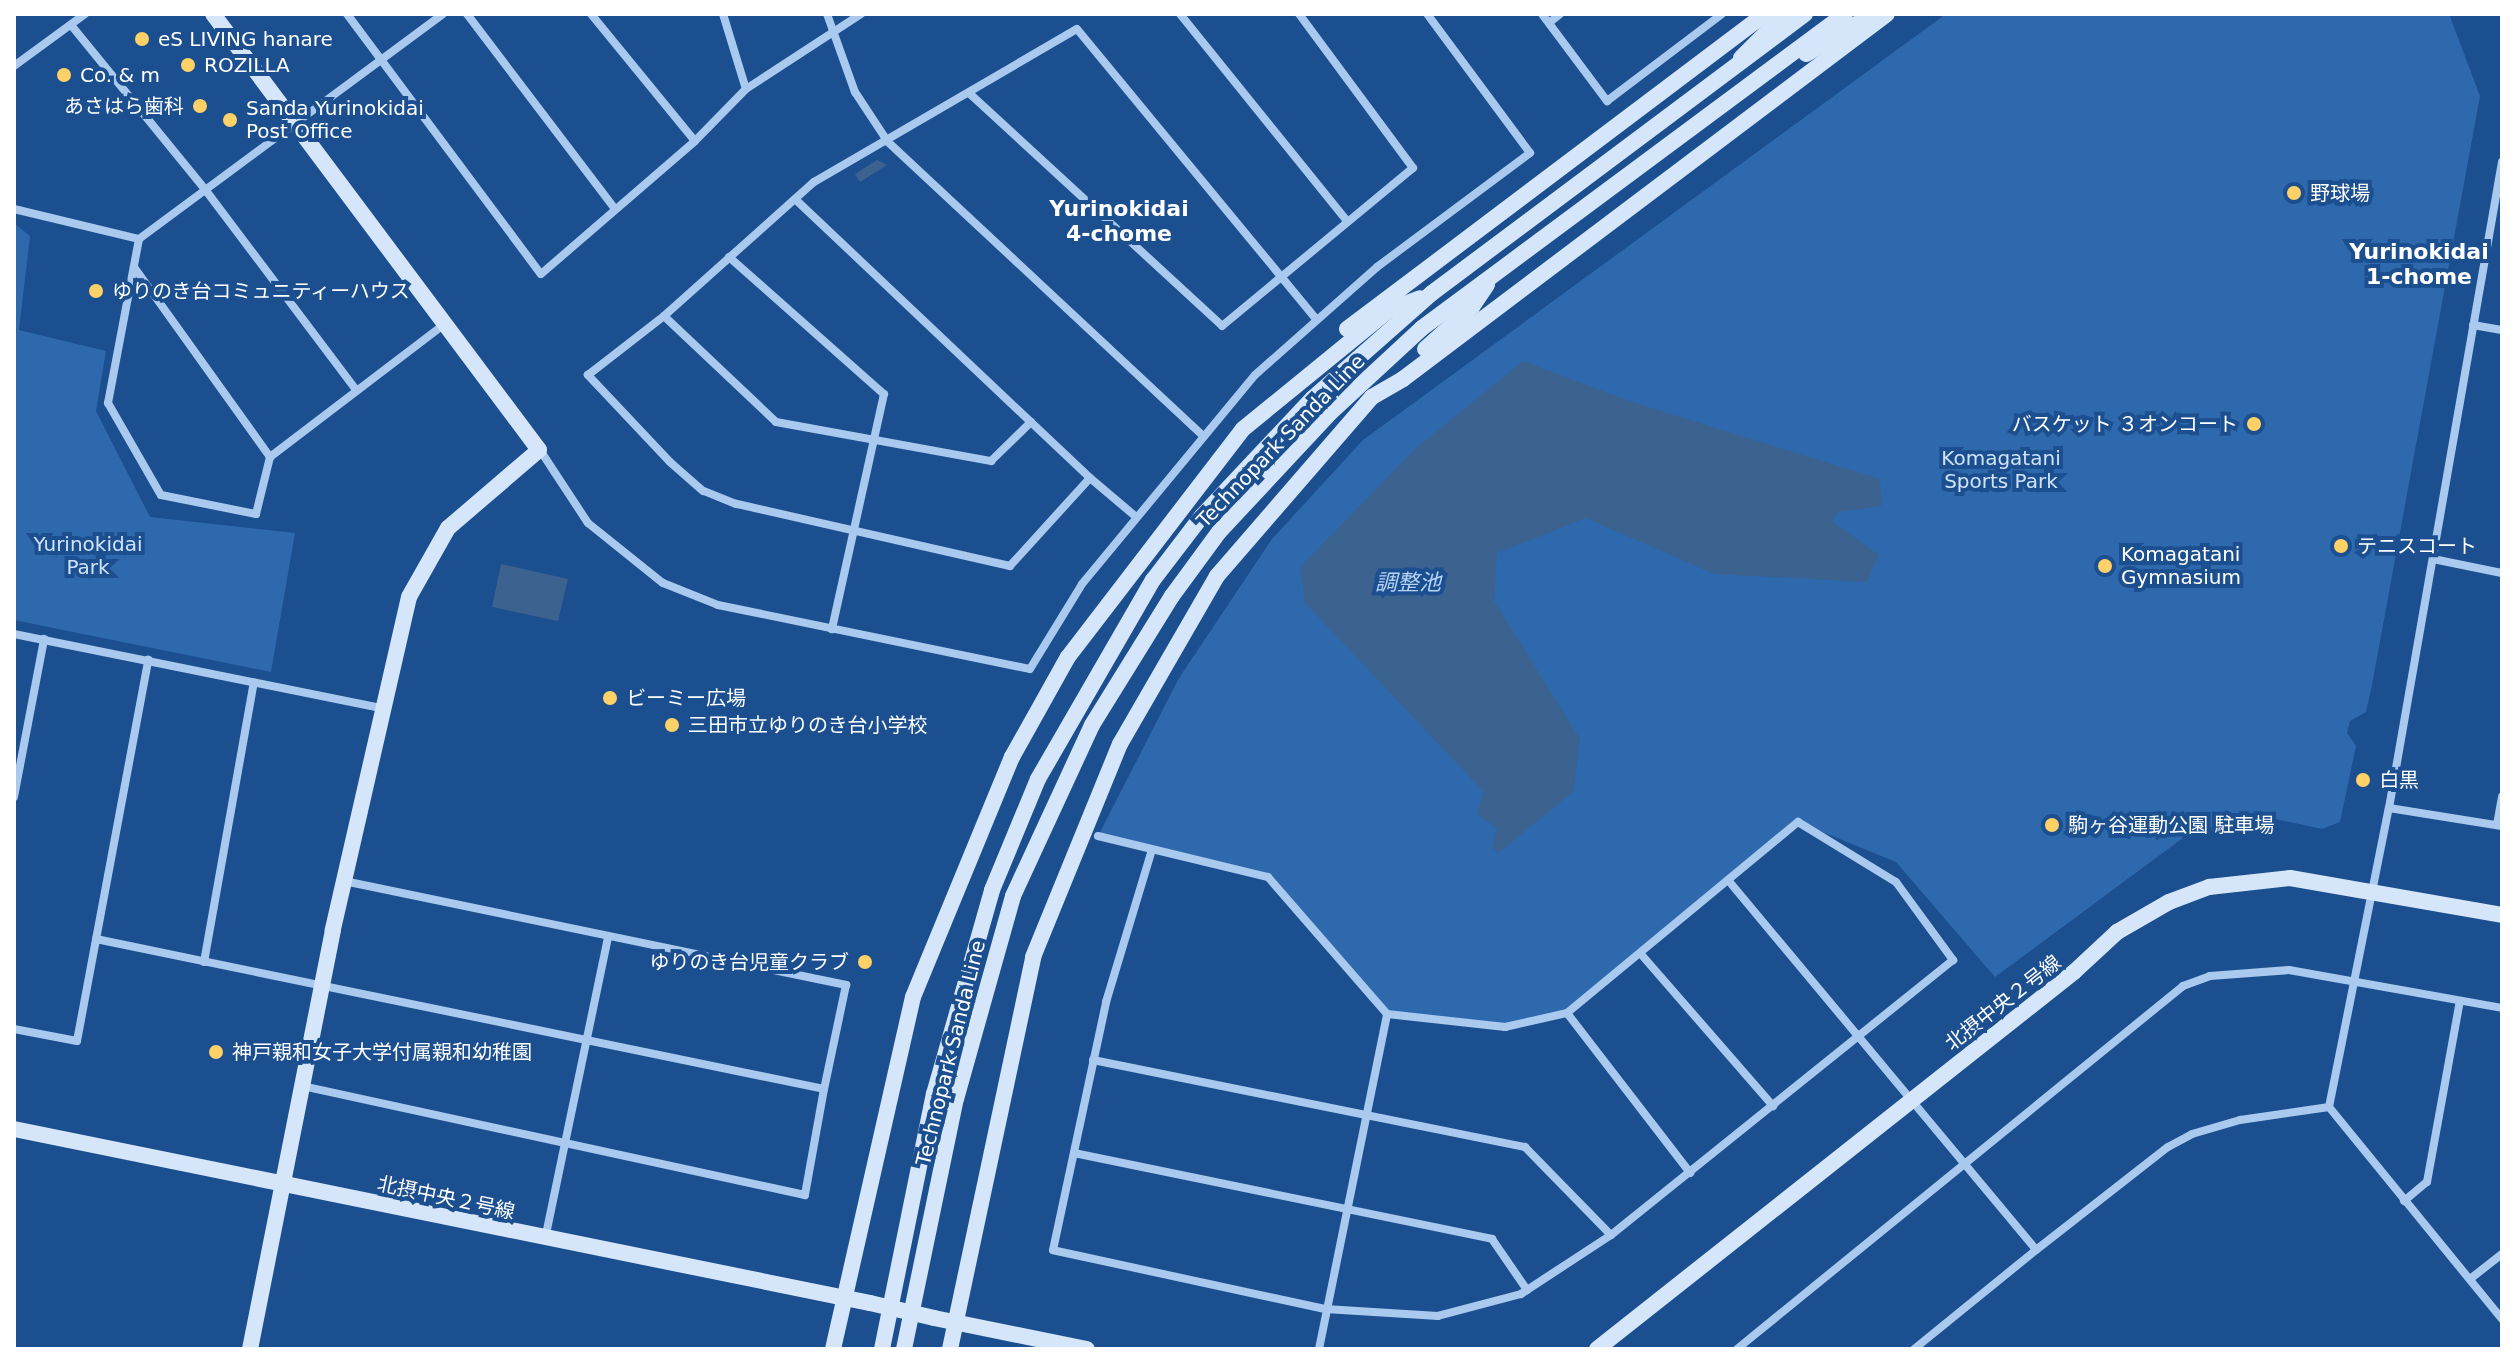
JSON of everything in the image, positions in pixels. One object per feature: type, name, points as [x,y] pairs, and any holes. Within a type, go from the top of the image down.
[{"type":"main road","points":[[213,14],[448,322],[539,450],[469,507],[428,557],[409,597],[380,708],[343,881],[285,1186],[250,1349]]},
{"type":"main road","points":[[1311,369],[1361,317],[1765,14]]},
{"type":"main road","points":[[1731,73],[1754,40],[1785,14]]},
{"type":"main road","name":"Technopark Sanda Line","points":[[882,1349],[957,1002],[992,890],[1045,766],[1153,580],[1202,516],[1313,398],[1432,293],[1731,73],[1805,14]]},
{"type":"main road","name":"Technopark Sanda Line","points":[[904,1349],[978,1011],[1013,896],[1092,725],[1126,664],[1219,532],[1328,415],[1422,328],[1845,14]]},
{"type":"main road","points":[[1746,87],[1873,14]]},
{"type":"main road","points":[[1372,397],[1403,379],[1887,14]]},
{"type":"main road","points":[[950,1349],[1033,957],[1120,744],[1217,576],[1372,397],[1472,307],[1494,274]]},
{"type":"main road","points":[[833,1349],[913,997],[1012,757],[1068,657],[1140,558],[1243,429],[1311,369],[1389,310],[1432,293]]},
{"type":"main road","name":"北摂中央２号線","points":[[1597,1349],[1912,1100],[2117,932],[2169,902],[2209,887],[2266,878],[2373,890],[2502,915]]},
{"type":"main road","name":"北摂中央２号線","points":[[14,1129],[544,1239],[843,1297],[956,1323]]},
{"type":"main road","points":[[956,1323],[1087,1349]]},
{"type":"street","points":[[14,66],[85,14]]},
{"type":"street","points":[[347,14],[541,274],[695,141],[746,89],[861,14]]},
{"type":"street","points":[[443,14],[207,192],[139,239],[108,403],[161,495],[256,514],[270,457],[448,322]]},
{"type":"street","points":[[467,14],[615,209]]},
{"type":"street","points":[[591,14],[695,141]]},
{"type":"street","points":[[723,14],[746,89]]},
{"type":"street","points":[[827,14],[855,92],[888,142],[1202,435]]},
{"type":"street","points":[[1180,14],[1347,221]]},
{"type":"street","points":[[969,93],[1222,326],[1278,275],[1413,168],[1299,14]]},
{"type":"street","points":[[539,450],[588,523],[663,583],[718,605],[1030,669],[1082,584],[1135,516],[1202,435],[1315,318],[1530,153],[1427,14]]},
{"type":"street","points":[[1542,14],[1607,101],[1722,14]]},
{"type":"street","points":[[1549,23],[1560,14]]},
{"type":"street","points":[[71,25],[207,192],[356,390]]},
{"type":"street","points":[[1090,478],[1010,566],[853,533],[703,491],[588,375],[664,316],[814,182],[888,142],[1077,29],[1315,318]]},
{"type":"street","points":[[2502,162],[2389,808],[2329,1107],[2502,1319]]},
{"type":"street","points":[[795,199],[1090,478],[1135,516]]},
{"type":"street","points":[[14,209],[139,239]]},
{"type":"street","points":[[729,257],[884,394],[832,629]]},
{"type":"street","points":[[134,267],[270,457]]},
{"type":"street","points":[[664,316],[767,418],[991,461],[1031,422]]},
{"type":"street","points":[[2473,325],[2502,330]]},
{"type":"street","points":[[2433,559],[2502,573]]},
{"type":"street","points":[[14,634],[380,708]]},
{"type":"street","points":[[14,797],[44,639]]},
{"type":"street","points":[[14,1029],[77,1041],[148,660]]},
{"type":"street","points":[[204,962],[254,682]]},
{"type":"street","points":[[2389,808],[2499,825],[2502,796]]},
{"type":"street","points":[[1098,836],[1151,853],[1268,877],[1387,1014],[1505,1027],[1567,1013],[1798,822],[1896,882],[1953,960],[1611,1235],[1527,1290],[1438,1316],[1325,1309],[1053,1250],[1093,1060],[1151,853]]},
{"type":"street","points":[[1728,880],[1861,1035],[1961,1164],[2036,1250]]},
{"type":"street","points":[[302,1086],[565,1146],[805,1195],[846,985],[343,881]]},
{"type":"street","points":[[544,1239],[608,938]]},
{"type":"street","points":[[96,939],[824,1089]]},
{"type":"street","points":[[1640,953],[1773,1106]]},
{"type":"street","points":[[1737,1349],[2183,986],[2210,976],[2248,970],[2289,970],[2502,1008]]},
{"type":"street","points":[[2404,1201],[2427,1182],[2460,1001]]},
{"type":"street","points":[[1567,1013],[1690,1173]]},
{"type":"street","points":[[1319,1349],[1387,1014]]},
{"type":"street","points":[[1093,1060],[1525,1147],[1611,1235]]},
{"type":"street","points":[[1914,1349],[2168,1147],[2192,1134],[2240,1120],[2329,1107]]},
{"type":"street","points":[[1074,1153],[1492,1239],[1527,1290]]},
{"type":"street","points":[[2470,1279],[2502,1254]]},
{"type":"green space","name":"Komagatani Sports Park","points":[[1946,14],[2449,14],[2480,96],[2372,685],[2366,712],[2350,721],[2347,733],[2356,746],[2340,822],[2322,829],[2252,814],[2230,827],[2187,835],[1995,977],[1896,862],[1798,822],[1567,1013],[1505,1027],[1387,1014],[1268,877],[1098,836],[1179,678],[1272,539],[1363,440]]},
{"type":"green space","name":"Yurinokidai Park","points":[[14,223],[30,236],[19,330],[106,351],[96,411],[150,517],[295,533],[271,672],[14,620]]},
{"type":"water","points":[[877,160],[887,165],[860,182],[855,174]]},
{"type":"water","name":"調整池","points":[[1523,361],[1632,402],[1880,479],[1882,506],[1837,512],[1833,522],[1879,555],[1867,582],[1714,574],[1586,518],[1497,553],[1494,601],[1580,739],[1573,792],[1498,853],[1492,847],[1497,828],[1477,814],[1484,792],[1305,603],[1300,567],[1415,449]]},
{"type":"water","points":[[501,564],[568,579],[558,621],[492,607]]},
{"type":"place","name":"eS LIVING hanare","points":[[142,39]]},
{"type":"place","name":"ROZILLA","points":[[188,65]]},
{"type":"place","name":"Co. & m","points":[[64,75]]},
{"type":"place","name":"あさはら歯科","points":[[200,106]]},
{"type":"place","name":"Sanda Yurinokidai Post Office","points":[[230,120]]},
{"type":"place","name":"野球場","points":[[2294,193]]},
{"type":"place","name":"ゆりのき台コミュニティーハウス","points":[[96,291]]},
{"type":"place","name":"バスケット ３オンコート","points":[[2254,424]]},
{"type":"place","name":"テニスコート","points":[[2341,546]]},
{"type":"place","name":"Komagatani Gymnasium","points":[[2105,566]]},
{"type":"place","name":"ビーミー広場","points":[[610,698]]},
{"type":"place","name":"三田市立ゆりのき台小学校","points":[[672,725]]},
{"type":"place","name":"白黒","points":[[2363,780]]},
{"type":"place","name":"駒ヶ谷運動公園 駐車場","points":[[2052,825]]},
{"type":"place","name":"ゆりのき台児童クラブ","points":[[865,962]]},
{"type":"place","name":"神戸親和女子大学付属親和幼稚園","points":[[216,1052]]},
{"type":"district","name":"Yurinokidai 4-chome","points":[[1119,220]]},
{"type":"district","name":"Yurinokidai 1-chome","points":[[2419,264]]}]
